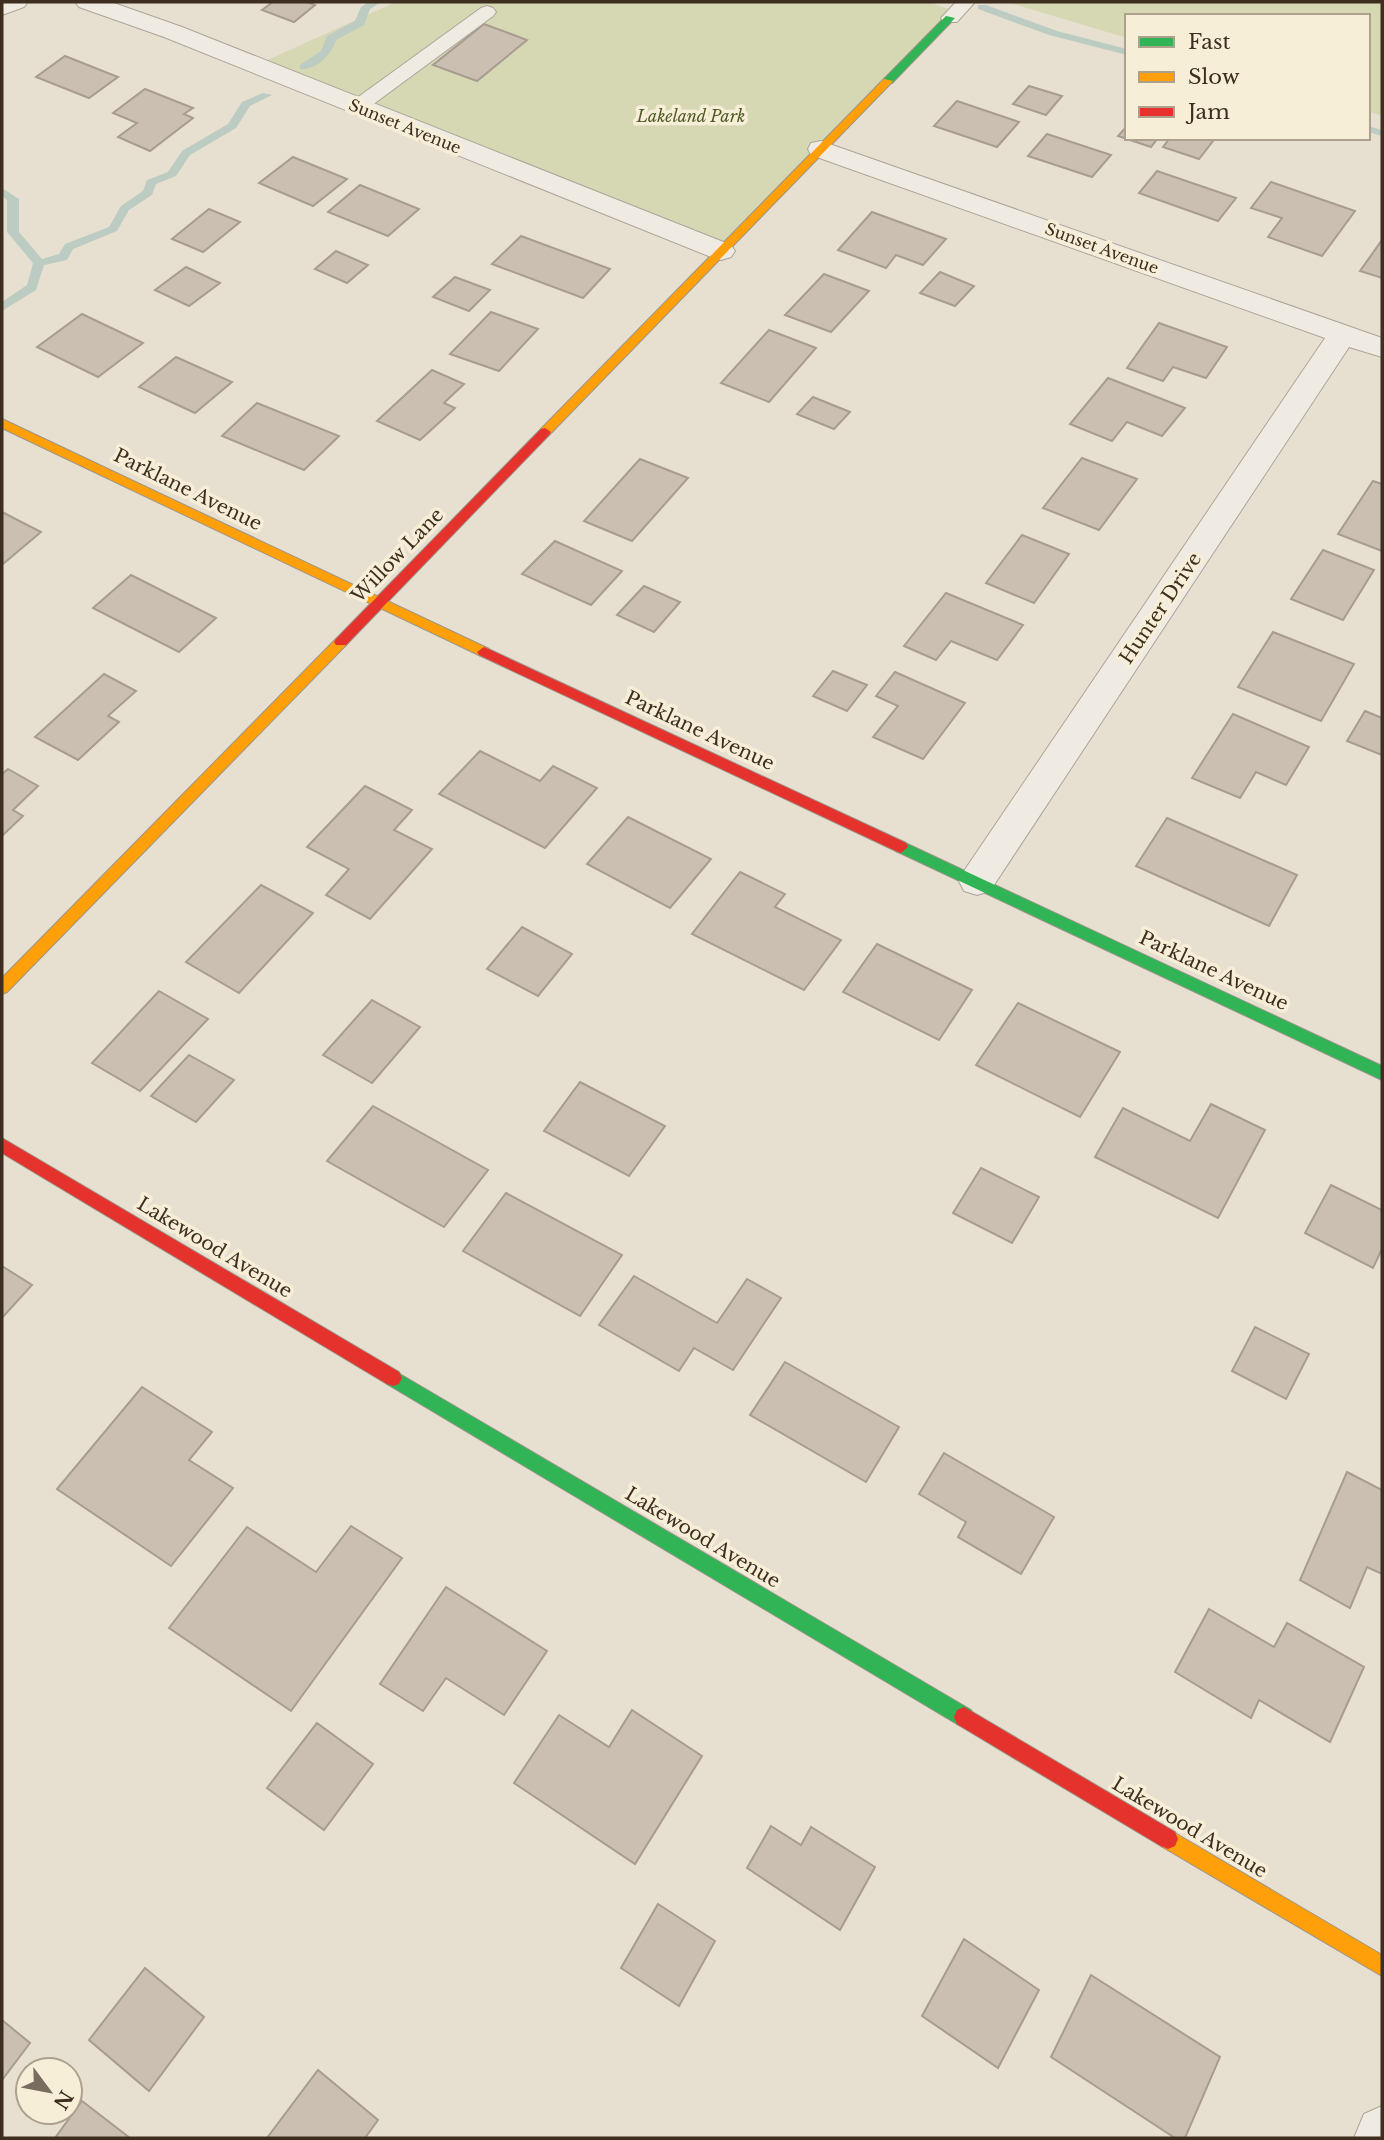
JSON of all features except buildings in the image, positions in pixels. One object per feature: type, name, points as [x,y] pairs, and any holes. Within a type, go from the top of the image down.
[{"type":"street","points":[[2,7],[15,2]]},
{"type":"street","name":"Sunset Avenue","points":[[89,2],[173,32],[721,251]]},
{"type":"street","name":"Willow Lane","points":[[2,988],[958,10]]},
{"type":"street","name":"Sunset Avenue","points":[[821,149],[1382,348]]},
{"type":"street","name":"Hunter Drive","points":[[977,881],[1343,334]]},
{"type":"street","name":"Parklane Avenue","points":[[2,422],[378,604],[977,881],[1382,1073]]},
{"type":"street","name":"Lakewood Avenue","points":[[2,1145],[1382,1966]]},
{"type":"street","points":[[1380,2138],[1382,2132]]},
{"type":"lane","points":[[357,107],[486,12]]},
{"type":"green space","name":"Lakeland Park","points":[[396,2],[928,2],[957,12],[721,251],[254,66]]},
{"type":"green space","points":[[1007,2],[1382,2],[1382,116],[1370,112],[1370,14],[1125,14],[1125,37]]},
{"type":"waterway","points":[[304,67],[326,53],[331,38],[360,23],[366,7],[376,2]]},
{"type":"waterway","points":[[982,7],[1053,33],[1125,51]]},
{"type":"waterway","points":[[39,263],[63,257],[69,247],[113,229],[125,208],[148,193],[151,182],[172,174],[186,153],[232,126],[246,104],[267,95]]},
{"type":"waterway","points":[[1370,130],[1382,133]]},
{"type":"waterway","points":[[2,191],[13,199],[13,232],[39,263]]},
{"type":"waterway","points":[[2,307],[32,287],[39,263]]},
{"type":"traffic: fast","points":[[888,81],[950,18]]},
{"type":"traffic: fast","points":[[901,847],[1382,1073]]},
{"type":"traffic: fast","points":[[393,1378],[964,1717]]},
{"type":"traffic: slow","points":[[545,432],[888,81]]},
{"type":"traffic: slow","points":[[2,423],[484,652]]},
{"type":"traffic: slow","points":[[2,988],[341,642]]},
{"type":"traffic: slow","points":[[1168,1839],[1382,1966]]},
{"type":"traffic: jam","points":[[341,642],[545,432]]},
{"type":"traffic: jam","points":[[484,652],[901,847]]},
{"type":"traffic: jam","points":[[2,1145],[393,1378]]},
{"type":"traffic: jam","points":[[964,1717],[1168,1839]]}]
